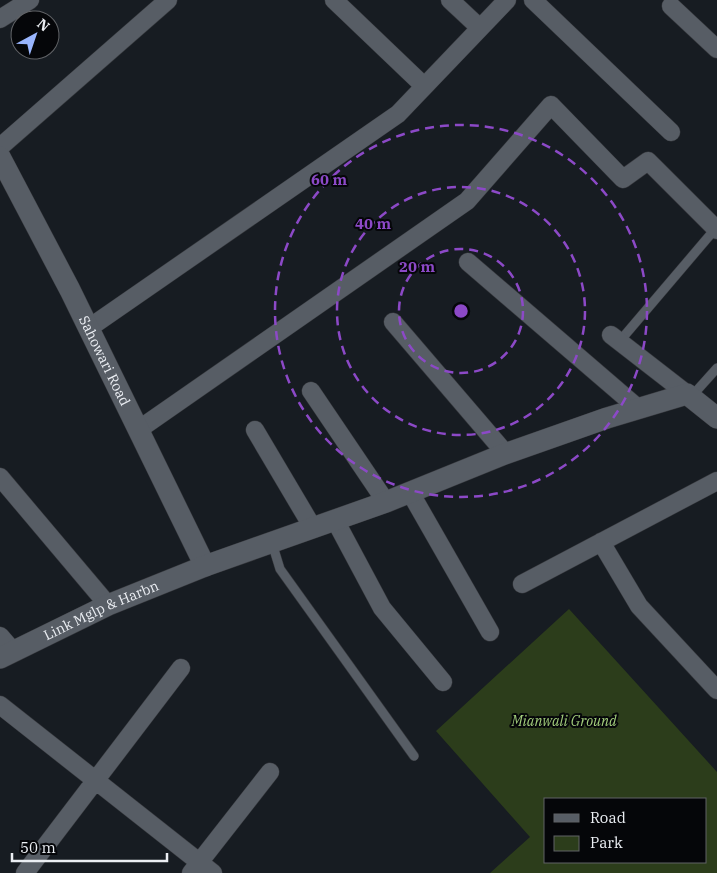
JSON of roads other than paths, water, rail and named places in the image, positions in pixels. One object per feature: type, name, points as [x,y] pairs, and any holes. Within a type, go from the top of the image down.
[{"type":"street","points":[[0,19],[30,0]]},
{"type":"street","points":[[0,147],[168,0]]},
{"type":"street","points":[[334,0],[424,86]]},
{"type":"street","points":[[450,0],[480,28]]},
{"type":"street","points":[[89,328],[398,114],[507,0]]},
{"type":"street","points":[[533,0],[671,132]]},
{"type":"street","points":[[671,6],[717,49]]},
{"type":"street","points":[[138,430],[467,201],[551,105],[623,179],[648,161],[716,229]]},
{"type":"street","name":"Sahowari Road","points":[[0,157],[8,190],[89,328],[205,566]]},
{"type":"street","points":[[468,262],[639,409]]},
{"type":"street","points":[[393,322],[506,454]]},
{"type":"street","points":[[615,338],[717,418]]},
{"type":"street","points":[[311,391],[386,502]]},
{"type":"street","name":"Link Mglp & Harbn","points":[[4,648],[205,566],[386,502],[506,454],[607,418],[689,396]]},
{"type":"street","points":[[255,430],[313,528]]},
{"type":"street","points":[[0,477],[108,605]]},
{"type":"street","points":[[522,584],[717,481]]},
{"type":"street","points":[[410,492],[490,632]]},
{"type":"street","points":[[335,520],[382,608],[443,682]]},
{"type":"street","points":[[601,542],[639,606],[717,690]]},
{"type":"street","points":[[24,873],[181,668]]},
{"type":"street","points":[[0,706],[95,781],[201,869],[270,772]]},
{"type":"lane","points":[[615,338],[716,229]]},
{"type":"lane","points":[[689,396],[717,368]]},
{"type":"lane","points":[[272,542],[280,569],[414,756]]},
{"type":"park label","name":"Mianwali Ground","points":[[564,721]]}]
